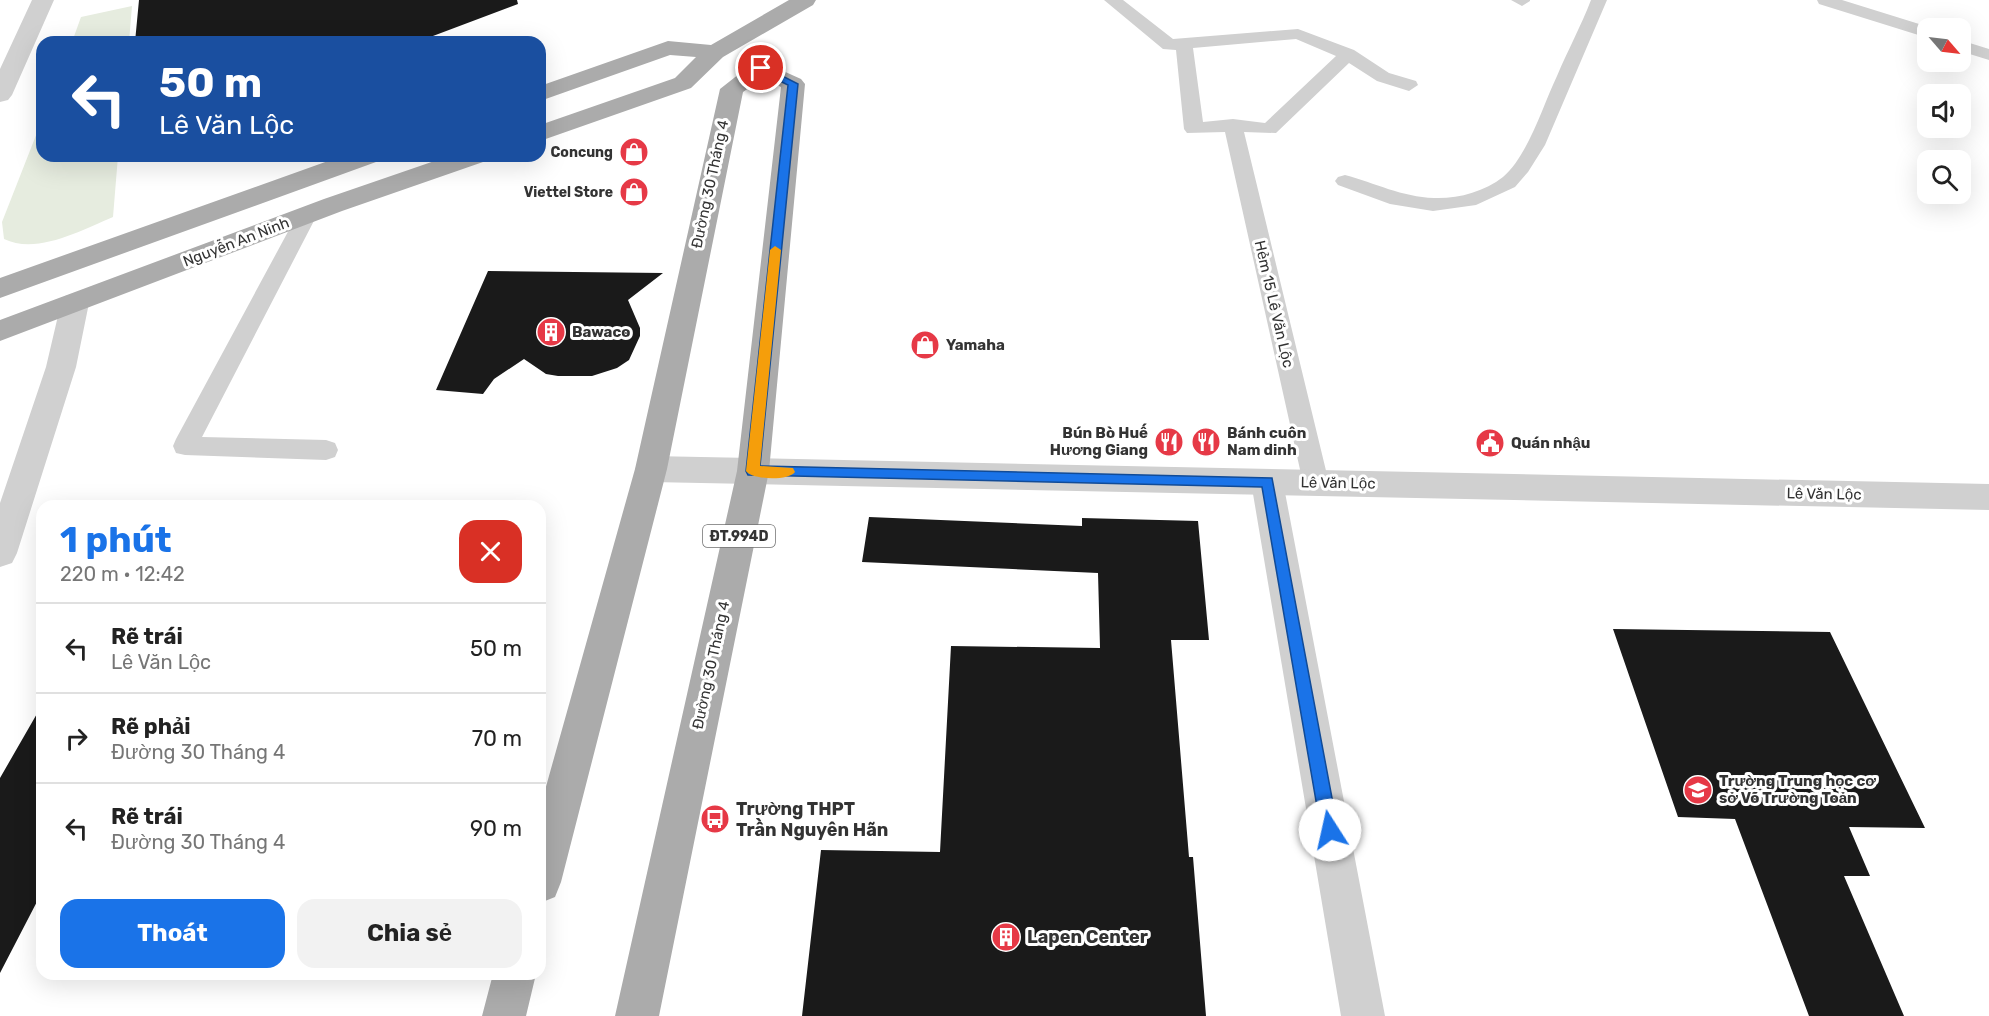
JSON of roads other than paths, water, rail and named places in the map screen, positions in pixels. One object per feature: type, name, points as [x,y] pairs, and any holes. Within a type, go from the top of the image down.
[{"type":"main road","points":[[546,131],[683,83],[715,52],[802,1]]},
{"type":"main road","points":[[744,37],[761,68]]},
{"type":"main road","points":[[546,92],[668,48],[715,52]]},
{"type":"main road","name":"Đường 30 Tháng 4","points":[[546,860],[651,469],[732,89],[761,68],[793,84],[753,471],[637,1016]]},
{"type":"main road","points":[[0,288],[350,162]]},
{"type":"main road","name":"Nguyễn An Ninh","points":[[0,331],[307,215],[457,162]]},
{"type":"main road","points":[[504,1016],[513,980]]},
{"type":"street","points":[[0,94],[10,56],[43,0]]},
{"type":"street","points":[[0,553],[61,367],[75,303]]},
{"type":"street","name":"Lê Văn Lộc","points":[[651,469],[1989,497]]},
{"type":"street","points":[[1267,482],[1363,1016]]},
{"type":"lane","points":[[1112,0],[1169,45],[1298,34],[1348,54],[1383,78],[1409,85]]},
{"type":"lane","points":[[1345,181],[1386,197],[1442,207],[1474,201],[1513,178],[1545,124],[1572,58],[1589,31],[1599,0]]},
{"type":"lane","points":[[1825,0],[1917,29]]},
{"type":"lane","points":[[1184,44],[1194,129],[1233,125],[1269,129],[1348,54]]},
{"type":"lane","points":[[1971,49],[1989,56]]},
{"type":"lane","name":"Hẻm 15 Lê Văn Lộc","points":[[1233,125],[1316,483]]},
{"type":"lane","points":[[307,215],[185,446],[326,450]]},
{"type":"place","name":"Concung","points":[[634,152]]},
{"type":"place","name":"Viettel Store","points":[[634,192]]},
{"type":"place","name":"Bawaco","points":[[551,332]]},
{"type":"place","name":"Yamaha","points":[[925,345]]},
{"type":"place","name":"Bún Bò Huế Hương Giang","points":[[1169,442]]},
{"type":"place","name":"Bánh cuôn Nam dinh","points":[[1206,442]]},
{"type":"place","name":"Quán nhậu","points":[[1490,443]]},
{"type":"place","name":"Trường Trung học cơ sở Võ Trường Toản","points":[[1698,790]]},
{"type":"place","name":"Trường THPT Trần Nguyên Hãn","points":[[715,819]]},
{"type":"place","name":"Lapen Center","points":[[1006,937]]}]
